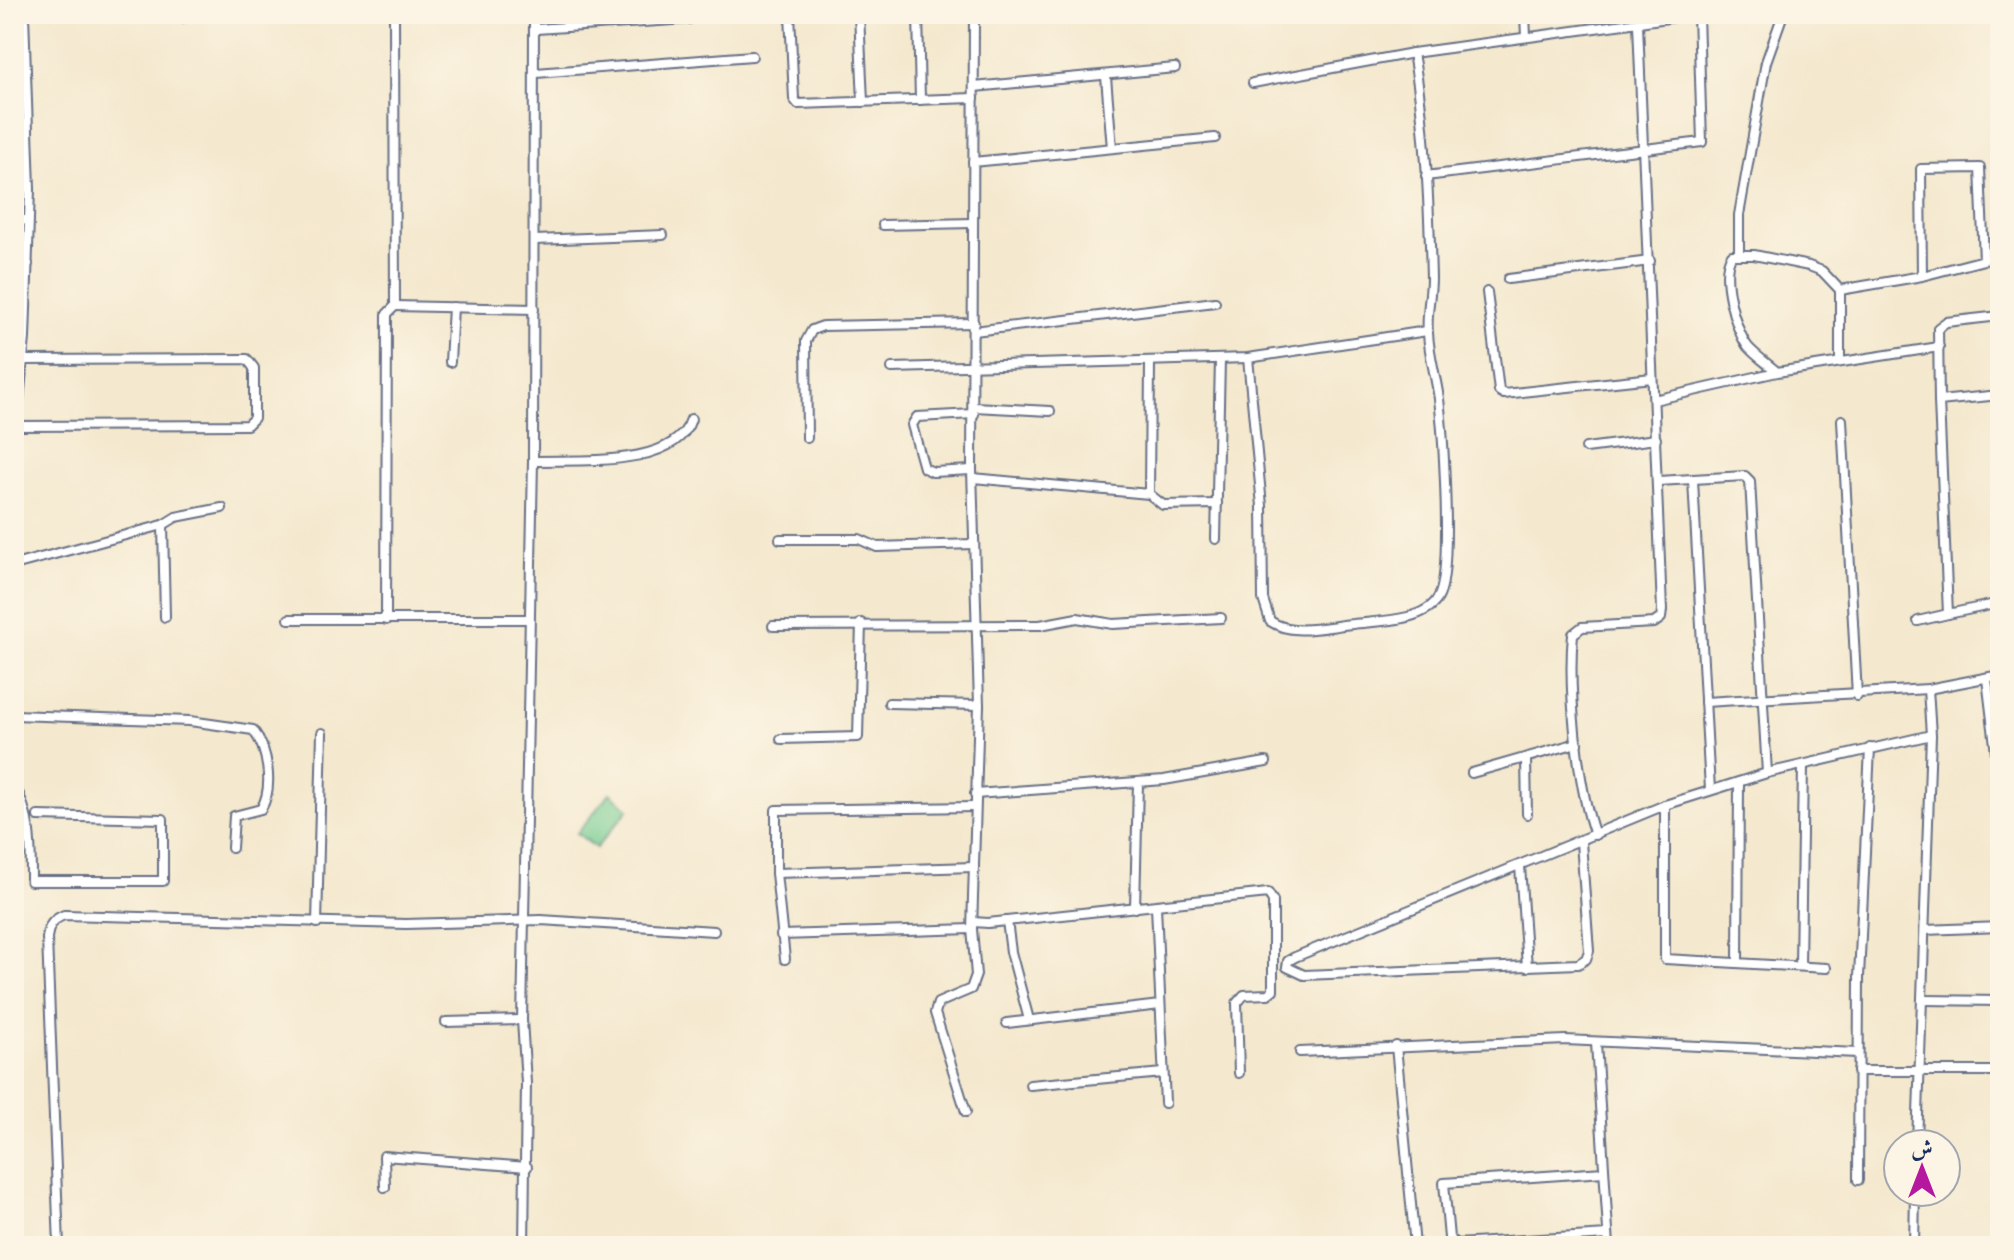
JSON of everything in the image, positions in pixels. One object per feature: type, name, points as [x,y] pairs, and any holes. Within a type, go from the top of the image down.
[{"type":"street","points":[[14,453],[17,393],[25,338],[30,189],[24,14]]},
{"type":"street","points":[[156,14],[179,18],[204,14]]},
{"type":"street","points":[[386,620],[387,314],[395,306],[394,14]]},
{"type":"street","points":[[524,1246],[527,1167],[522,1020],[533,461],[534,14]]},
{"type":"street","points":[[790,14],[796,103],[974,98]]},
{"type":"street","points":[[859,14],[863,102]]},
{"type":"street","points":[[918,14],[920,100]]},
{"type":"street","points":[[966,1112],[935,1013],[938,1003],[971,989],[976,975],[972,926],[979,705],[972,474],[974,14]]},
{"type":"street","points":[[1259,20],[1273,14]]},
{"type":"street","points":[[1525,14],[1526,37]]},
{"type":"street","points":[[1253,83],[1413,53],[1698,14],[1702,142],[1426,176]]},
{"type":"street","points":[[1739,254],[1739,215],[1766,62],[1783,14]]},
{"type":"street","points":[[536,29],[689,19]]},
{"type":"street","points":[[1595,835],[1585,806],[1577,743],[1573,641],[1576,629],[1654,623],[1661,618],[1650,261],[1638,24]]},
{"type":"street","points":[[1248,358],[1262,506],[1263,599],[1270,621],[1290,630],[1384,620],[1430,607],[1444,585],[1439,402],[1427,331],[1431,280],[1426,176],[1413,53]]},
{"type":"street","points":[[536,73],[752,56]]},
{"type":"street","points":[[974,87],[1078,76],[1106,77],[1175,68]]},
{"type":"street","points":[[1106,77],[1112,148]]},
{"type":"street","points":[[973,162],[1215,138]]},
{"type":"street","points":[[1840,290],[1922,276],[1984,260],[1980,168],[1921,169],[1922,276]]},
{"type":"street","points":[[14,185],[30,189]]},
{"type":"street","points":[[14,218],[28,221]]},
{"type":"street","points":[[883,225],[973,223]]},
{"type":"street","points":[[535,240],[663,235]]},
{"type":"street","points":[[1777,372],[1748,347],[1729,297],[1728,259],[1739,254],[1809,266],[1822,271],[1840,290],[1840,362]]},
{"type":"street","points":[[1508,279],[1650,261]]},
{"type":"street","points":[[14,277],[28,264]]},
{"type":"street","points":[[1487,292],[1499,391],[1504,394],[1652,378]]},
{"type":"street","points":[[807,438],[806,341],[812,330],[823,326],[974,327],[1215,302]]},
{"type":"street","points":[[395,306],[534,309]]},
{"type":"street","points":[[450,362],[453,307]]},
{"type":"street","points":[[1948,614],[1939,401],[1941,323],[2000,316]]},
{"type":"street","points":[[892,368],[1220,360],[1427,331]]},
{"type":"street","points":[[14,335],[25,338]]},
{"type":"street","points":[[1654,400],[1777,372],[1939,347]]},
{"type":"street","points":[[16,426],[247,425],[254,418],[254,368],[247,359],[23,360]]},
{"type":"street","points":[[1216,539],[1220,360]]},
{"type":"street","points":[[1149,494],[1150,362]]},
{"type":"street","points":[[1939,401],[2000,395]]},
{"type":"street","points":[[1050,411],[974,411],[917,417],[912,425],[924,468],[933,472],[1149,494],[1163,505],[1217,504]]},
{"type":"street","points":[[533,461],[572,462],[661,450],[684,435],[691,419]]},
{"type":"street","points":[[1842,420],[1857,696]]},
{"type":"street","points":[[1586,448],[1656,439]]},
{"type":"street","points":[[1658,481],[1745,476],[1750,481],[1767,773]]},
{"type":"street","points":[[1693,480],[1710,790]]},
{"type":"street","points":[[14,565],[163,525],[176,517],[222,508]]},
{"type":"street","points":[[163,525],[165,617]]},
{"type":"street","points":[[780,539],[859,539],[877,547],[974,544]]},
{"type":"street","points":[[1918,621],[2000,603]]},
{"type":"street","points":[[773,626],[861,623],[1040,625],[1077,618],[1113,624],[1221,618]]},
{"type":"street","points":[[289,619],[529,619]]},
{"type":"street","points":[[781,739],[858,737],[861,623]]},
{"type":"street","points":[[1705,702],[1857,696],[1928,689],[2000,675]]},
{"type":"street","points":[[1987,679],[2000,786]]},
{"type":"street","points":[[1918,1128],[1931,735],[1928,689]]},
{"type":"street","points":[[889,703],[979,705]]},
{"type":"street","points":[[14,715],[190,721],[253,730],[264,746],[267,794],[261,809],[234,816],[232,848]]},
{"type":"street","points":[[317,923],[322,733]]},
{"type":"street","points":[[1581,842],[1589,951],[1586,959],[1578,964],[1304,975],[1287,967],[1295,957],[1665,805],[1767,773],[1931,735]]},
{"type":"street","points":[[1472,773],[1577,743]]},
{"type":"street","points":[[1858,1180],[1858,1053],[1870,748]]},
{"type":"street","points":[[1526,758],[1527,814]]},
{"type":"street","points":[[975,794],[1138,783],[1266,762]]},
{"type":"street","points":[[1800,966],[1803,765]]},
{"type":"street","points":[[1738,963],[1739,782]]},
{"type":"street","points":[[1135,908],[1138,783]]},
{"type":"street","points":[[14,784],[25,804],[31,834],[31,881],[163,881],[163,819],[38,816]]},
{"type":"street","points":[[1665,805],[1664,956],[1669,962],[1826,968]]},
{"type":"street","points":[[785,959],[776,873],[775,814],[780,808],[975,807]]},
{"type":"street","points":[[1520,866],[1527,967]]},
{"type":"street","points":[[776,873],[974,867]]},
{"type":"street","points":[[781,935],[972,926],[1261,892],[1271,896],[1273,990],[1268,994],[1244,995],[1237,1003],[1239,1073]]},
{"type":"street","points":[[1156,906],[1165,1103]]},
{"type":"street","points":[[59,1246],[47,938],[50,924],[64,915],[317,923],[526,923],[714,931]]},
{"type":"street","points":[[1007,921],[1011,952],[1028,1016]]},
{"type":"street","points":[[1925,930],[2000,927]]},
{"type":"street","points":[[1924,1000],[2000,1001]]},
{"type":"street","points":[[1007,1023],[1160,1005]]},
{"type":"street","points":[[446,1022],[522,1020]]},
{"type":"street","points":[[1300,1052],[1565,1040],[1858,1053]]},
{"type":"street","points":[[1596,1043],[1609,1246]]},
{"type":"street","points":[[1396,1046],[1415,1246]]},
{"type":"street","points":[[1858,1071],[2000,1071]]},
{"type":"street","points":[[1030,1085],[1163,1073]]},
{"type":"street","points":[[385,1187],[384,1156],[527,1167]]},
{"type":"street","points":[[1604,1172],[1444,1183],[1449,1238],[1456,1244],[1608,1235]]},
{"type":"street","points":[[1914,1246],[1915,1208]]},
{"type":"green space","points":[[610,793],[629,809],[596,848],[577,833]]}]
